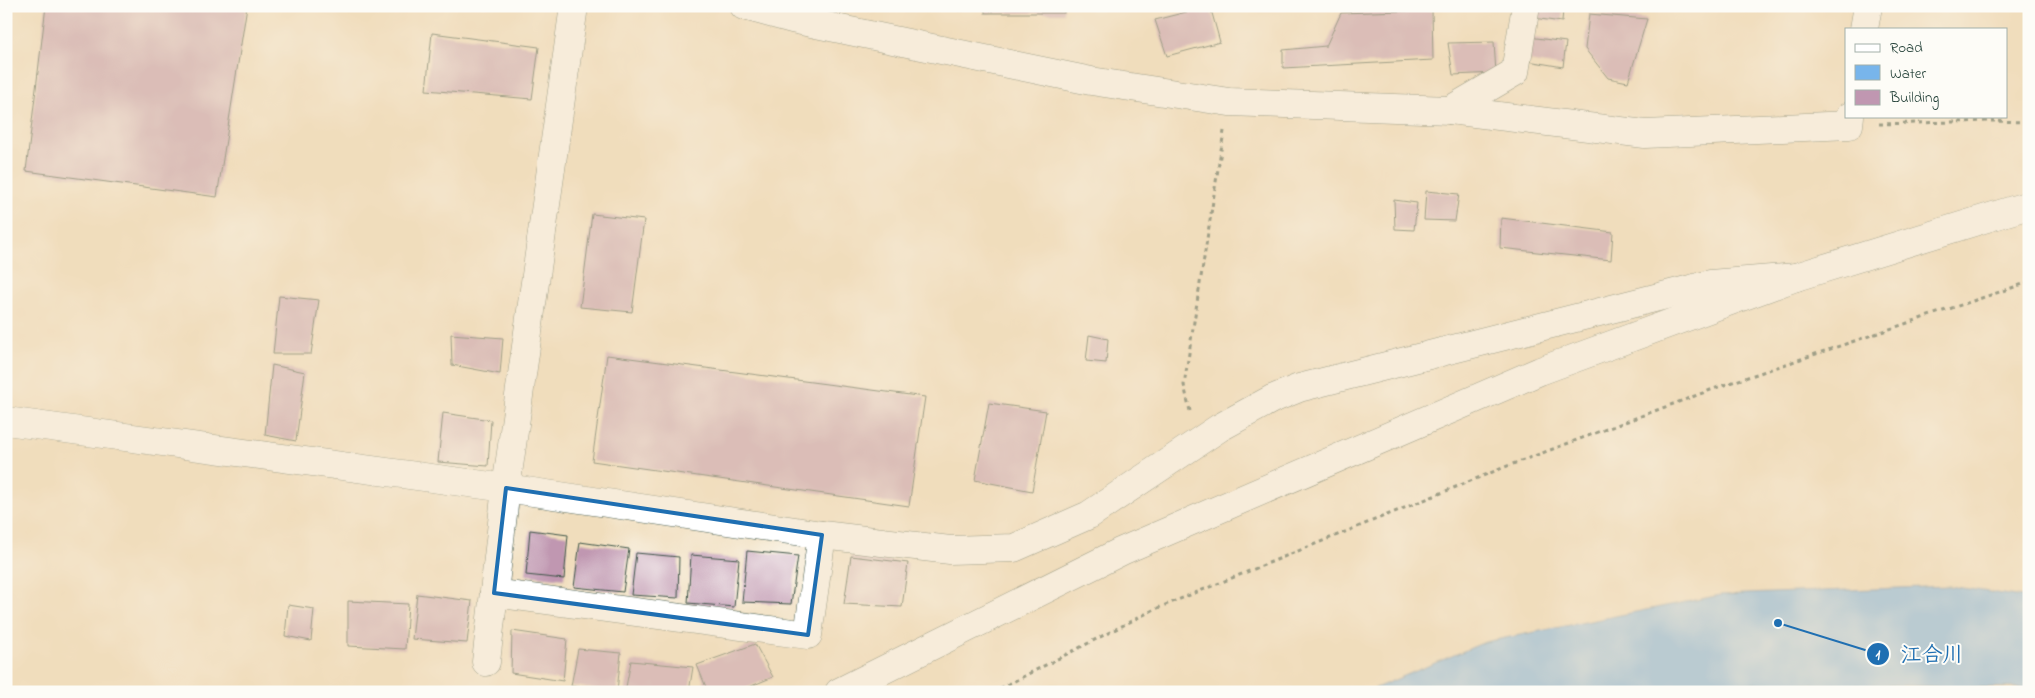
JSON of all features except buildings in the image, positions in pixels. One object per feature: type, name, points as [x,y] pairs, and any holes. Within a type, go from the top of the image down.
[{"type":"street","points":[[486,662],[506,488],[574,6]]},
{"type":"street","points":[[744,6],[792,18],[1091,81],[1229,102],[1450,110],[1645,134],[1849,120]]},
{"type":"street","points":[[1450,110],[1515,72],[1526,6]]},
{"type":"street","points":[[1864,28],[1868,6]]},
{"type":"street","points":[[839,692],[1122,551],[1540,372],[1796,277],[2029,205]]},
{"type":"street","points":[[6,422],[506,488],[822,535],[950,550],[1014,548],[1089,515],[1219,428],[1272,398],[1299,388],[1710,284],[1796,277]]},
{"type":"street","points":[[494,593],[808,635],[822,535]]},
{"type":"path","points":[[1219,428],[1197,421],[1189,410],[1184,385],[1229,102]]},
{"type":"path","points":[[1849,120],[2029,122]]},
{"type":"path","points":[[993,692],[1153,610],[1510,465],[1724,385],[2029,282]]},
{"type":"highlighted area","points":[[506,488],[822,535],[808,635],[494,593]]},
{"type":"water","points":[[1949,586],[2029,598],[2029,690],[2021,688],[1741,683],[1709,692],[1366,692],[1485,642],[1721,595]]},
{"type":"place","name":"江合川","points":[[1778,623]]}]
